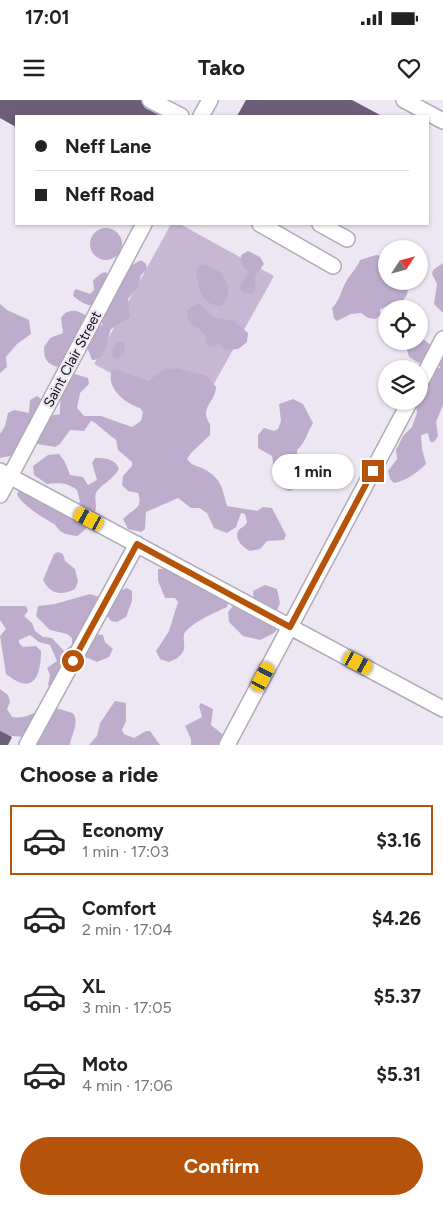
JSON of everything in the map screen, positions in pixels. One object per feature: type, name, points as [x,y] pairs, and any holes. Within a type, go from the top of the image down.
[{"type":"street","points":[[150,100],[179,115]]},
{"type":"street","points":[[202,115],[210,100]]},
{"type":"street","points":[[404,100],[443,121]]},
{"type":"street","name":"Saint Clair Street","points":[[0,495],[5,474],[143,225]]},
{"type":"street","points":[[262,225],[333,266]]},
{"type":"street","points":[[322,225],[347,239],[342,225]]},
{"type":"street","points":[[428,368],[443,339]]},
{"type":"street","points":[[227,745],[405,410]]},
{"type":"street","points":[[5,474],[443,709]]},
{"type":"street","points":[[27,745],[137,544]]},
{"type":"shaded area","points":[[170,225],[182,225],[274,276],[195,418],[94,364]]},
{"type":"shaded area","points":[[106,228],[112,229],[117,233],[121,238],[121,250],[117,255],[112,259],[106,260],[100,259],[95,255],[91,250],[90,244],[91,238],[95,233],[100,229]]},
{"type":"shaded area","points":[[248,251],[260,257],[264,264],[255,276],[255,291],[251,294],[242,292],[240,286],[248,272],[242,264],[241,255]]},
{"type":"shaded area","points":[[378,255],[378,290],[408,290],[407,294],[403,300],[378,300],[378,317],[376,319],[368,318],[361,313],[351,314],[337,321],[334,318],[332,308],[360,260]]},
{"type":"shaded area","points":[[141,260],[146,264],[147,269],[141,275],[138,287],[128,299],[130,317],[111,329],[106,349],[101,357],[92,360],[87,347],[75,359],[61,367],[47,361],[44,347],[50,338],[63,333],[61,318],[69,311],[83,314],[95,324],[103,325],[98,315],[96,304],[87,305],[81,302],[73,296],[74,291],[76,289],[90,294],[94,290],[93,280],[102,273],[106,272],[109,278]]},
{"type":"shaded area","points":[[443,263],[442,312],[434,304],[437,284],[432,274],[433,270]]},
{"type":"shaded area","points":[[201,264],[216,269],[226,280],[228,293],[226,300],[221,306],[209,302],[201,294],[196,269]]},
{"type":"shaded area","points":[[199,303],[213,317],[234,321],[248,333],[247,342],[238,349],[224,350],[220,344],[211,347],[207,345],[205,335],[190,322],[187,315],[187,310]]},
{"type":"shaded area","points":[[0,304],[7,310],[29,320],[31,334],[17,344],[6,357],[7,367],[0,373]]},
{"type":"shaded area","points":[[443,329],[443,405],[436,422],[438,436],[434,442],[430,442],[428,433],[421,435],[426,464],[412,476],[394,483],[390,479],[388,471],[397,459],[396,450],[403,436],[412,427],[417,410],[428,410],[428,377],[433,369],[440,368],[438,360],[414,360],[409,357],[407,350],[428,350],[428,343],[432,346]]},
{"type":"shaded area","points":[[117,342],[124,342],[125,352],[117,359],[113,357],[112,352]]},
{"type":"shaded area","points":[[176,368],[207,376],[216,387],[206,414],[210,424],[210,435],[187,459],[193,465],[202,468],[218,480],[227,506],[257,511],[263,507],[272,508],[286,535],[284,540],[267,541],[260,549],[250,551],[237,538],[238,531],[247,522],[245,514],[241,513],[236,527],[227,533],[214,528],[207,513],[199,508],[191,508],[178,498],[146,512],[145,529],[141,532],[128,529],[123,519],[136,509],[139,503],[138,493],[128,491],[122,485],[123,476],[132,466],[132,462],[118,450],[116,440],[91,421],[84,431],[70,430],[60,444],[55,447],[32,443],[14,455],[0,458],[0,434],[5,426],[8,413],[14,410],[29,413],[30,400],[37,396],[40,398],[48,416],[60,414],[64,386],[70,377],[75,374],[88,378],[89,384],[80,393],[77,408],[84,416],[101,416],[132,427],[141,421],[143,412],[140,408],[123,399],[114,389],[111,383],[112,370],[148,381],[163,370]]},
{"type":"shaded area","points":[[293,399],[303,404],[313,423],[297,450],[297,454],[308,467],[311,482],[289,491],[284,489],[277,481],[272,456],[258,448],[258,435],[264,428],[274,431],[278,429],[281,421],[279,404]]},
{"type":"shaded area","points":[[59,454],[65,462],[70,475],[83,477],[88,485],[97,480],[92,463],[95,458],[113,461],[119,469],[97,491],[94,515],[87,527],[77,536],[61,531],[54,524],[28,507],[17,494],[22,486],[56,493],[76,504],[80,502],[77,490],[73,487],[55,483],[47,484],[34,475],[33,466],[48,455]]},
{"type":"shaded area","points":[[58,552],[63,554],[65,561],[75,569],[78,582],[75,589],[65,593],[53,591],[43,580],[54,554]]},
{"type":"shaded area","points":[[171,562],[229,600],[227,607],[200,620],[186,631],[182,654],[169,662],[160,659],[156,651],[169,631],[178,602],[175,598],[165,598],[158,581],[158,569],[165,569]]},
{"type":"shaded area","points":[[265,585],[277,589],[280,603],[277,610],[278,628],[274,633],[260,640],[243,636],[229,622],[228,612],[235,604],[254,601],[253,591]]},
{"type":"shaded area","points":[[127,588],[132,591],[132,601],[126,617],[117,622],[111,621],[104,612],[96,634],[103,635],[105,642],[113,649],[109,657],[97,662],[88,658],[79,660],[70,681],[54,689],[48,685],[50,675],[47,668],[57,661],[50,645],[39,642],[30,635],[19,640],[19,643],[23,647],[36,646],[41,651],[37,676],[29,683],[23,683],[6,674],[0,636],[6,629],[0,620],[0,606],[26,606],[28,611],[24,616],[32,623],[35,631],[43,637],[52,638],[64,651],[72,645],[72,638],[67,634],[50,630],[36,616],[38,606],[55,604],[90,594],[103,598]]},
{"type":"shaded area","points":[[0,689],[8,695],[10,702],[7,709],[12,717],[24,717],[46,708],[73,713],[76,721],[70,745],[29,745],[23,737],[2,735],[0,732]]},
{"type":"shaded area","points":[[115,701],[126,703],[126,721],[122,730],[124,734],[134,738],[146,731],[150,731],[160,745],[89,745],[97,736],[100,723]]},
{"type":"shaded area","points":[[201,703],[213,709],[211,725],[226,737],[222,745],[191,745],[191,739],[185,726],[202,717],[199,706]]},
{"type":"building","points":[[0,100],[141,100],[145,108],[159,115],[15,115],[15,126],[0,118]]},
{"type":"building","points":[[246,100],[352,100],[380,115],[238,115]]},
{"type":"building","points":[[0,731],[12,737],[8,745],[0,745]]},
{"type":"route","points":[[73,661],[137,544],[290,627],[373,471]]}]
